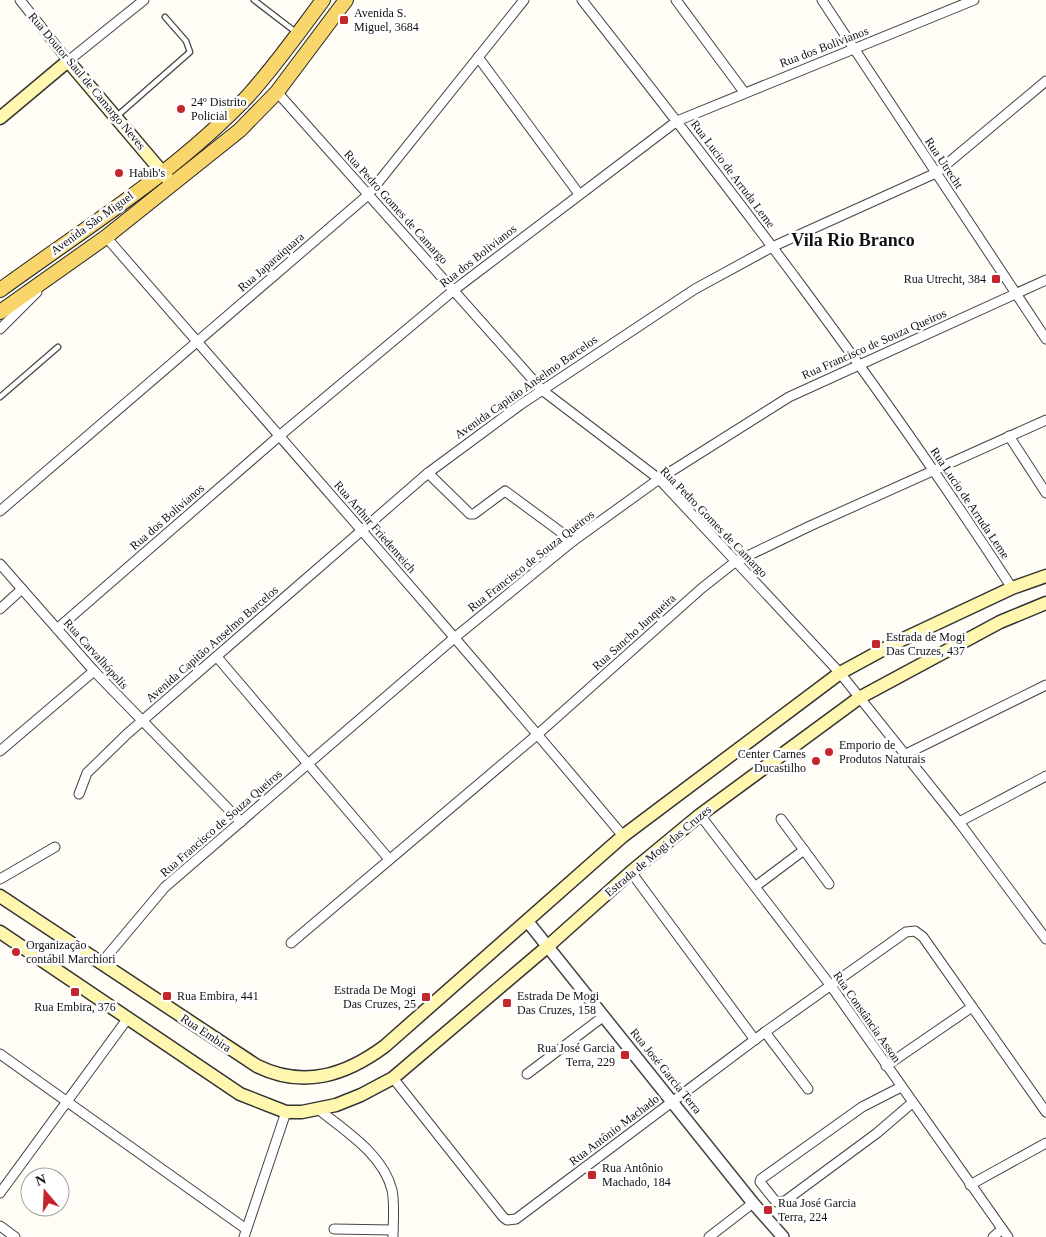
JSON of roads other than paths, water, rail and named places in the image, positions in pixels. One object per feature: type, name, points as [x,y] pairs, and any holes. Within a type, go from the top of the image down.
[{"type":"main road","name":"Avenida São Miguel","points":[[0,290],[163,172],[248,95],[323,0]]},
{"type":"main road","name":"Avenida São Miguel","points":[[0,312],[52,273],[106,237],[240,130],[277,92],[346,0]]},
{"type":"main road","name":"Rua Doutor Saul de Camargo Neves","points":[[68,61],[173,185]]},
{"type":"main road","points":[[0,118],[68,61]]},
{"type":"main road","points":[[528,922],[623,836],[840,673],[897,642],[1012,588],[1046,576]]},
{"type":"main road","name":"Estrada de Mogi das Cruzes","points":[[286,1112],[318,1109],[349,1101],[393,1078],[547,947],[631,872],[700,815],[859,698],[1000,622],[1046,603]]},
{"type":"main road","name":"Rua Embira","points":[[0,896],[102,962],[243,1058],[271,1073],[291,1077],[319,1077],[342,1072],[364,1062],[528,922]]},
{"type":"main road","points":[[0,932],[240,1094],[286,1112]]},
{"type":"street","name":"Rua Doutor Saul de Camargo Neves","points":[[20,0],[68,61]]},
{"type":"street","points":[[68,61],[144,0]]},
{"type":"street","name":"Rua Japaraiquara","points":[[0,511],[368,195],[524,0]]},
{"type":"street","name":"Rua Lucio de Arruda Leme","points":[[582,0],[677,120],[859,363],[934,470],[1012,588]]},
{"type":"street","points":[[676,0],[744,92]]},
{"type":"street","name":"Rua Utrecht","points":[[822,0],[853,50],[1046,339]]},
{"type":"street","name":"Rua dos Bolivianos","points":[[57,629],[278,438],[454,290],[677,120],[974,0]]},
{"type":"street","points":[[478,57],[580,194]]},
{"type":"street","name":"Avenida Capitão Anselmo Barcelos","points":[[79,794],[82,780],[91,767],[364,531],[428,473],[467,442],[695,288],[772,247],[936,173],[1046,81]]},
{"type":"street","name":"Rua Pedro Gomes de Camargo","points":[[277,92],[542,390],[659,480],[840,673],[959,822],[1046,939]]},
{"type":"street","name":"Rua Arthur Friedenreich","points":[[106,237],[278,438],[364,531],[453,639],[538,734],[623,836]]},
{"type":"street","name":"Avenida São Miguel","points":[[0,329],[35,295],[52,273]]},
{"type":"street","name":"Rua Francisco de Souza Queiros","points":[[102,962],[165,887],[453,639],[573,541],[659,480],[778,402],[859,363],[1046,280]]},
{"type":"street","name":"Rua Sancho Junqueira","points":[[291,943],[538,734],[702,588],[735,562],[1046,420]]},
{"type":"street","points":[[1009,436],[1046,493]]},
{"type":"street","points":[[428,473],[470,514],[474,514],[505,491],[573,541]]},
{"type":"street","name":"Rua Carvalhópolis","points":[[0,564],[94,671],[241,822]]},
{"type":"street","points":[[0,609],[22,589]]},
{"type":"street","points":[[216,657],[389,859]]},
{"type":"street","points":[[0,751],[94,671]]},
{"type":"street","points":[[904,755],[1046,685]]},
{"type":"street","points":[[959,822],[1046,776]]},
{"type":"street","name":"Rua Constância Asson","points":[[700,815],[831,986],[901,1088],[1008,1237]]},
{"type":"street","points":[[781,818],[829,884]]},
{"type":"street","points":[[0,879],[55,847]]},
{"type":"street","points":[[756,886],[804,850]]},
{"type":"street","points":[[631,872],[755,1040]]},
{"type":"street","name":"Rua José Garcia Terra","points":[[528,922],[753,1203],[783,1237]]},
{"type":"street","name":"Rua Antônio Machado","points":[[393,1078],[507,1220],[521,1216],[765,1032],[906,932],[915,931],[924,937],[972,1007]]},
{"type":"street","points":[[886,1066],[972,1007],[1046,1112]]},
{"type":"street","points":[[527,1074],[604,1016]]},
{"type":"street","points":[[0,1193],[128,1018]]},
{"type":"street","points":[[765,1032],[808,1089]]},
{"type":"street","points":[[0,1054],[245,1233],[286,1112]]},
{"type":"street","points":[[901,1088],[862,1108],[760,1179],[760,1182],[776,1202],[785,1201],[878,1133],[912,1103]]},
{"type":"street","points":[[318,1109],[366,1149],[385,1172],[392,1191],[393,1234],[334,1229]]},
{"type":"street","points":[[970,1185],[1046,1143]]},
{"type":"street","points":[[709,1237],[753,1203]]},
{"type":"street","points":[[0,1226],[15,1237]]},
{"type":"street","points":[[993,1237],[1002,1228]]},
{"type":"lane","points":[[254,0],[298,34]]},
{"type":"lane","points":[[116,117],[190,52],[189,45],[165,17]]},
{"type":"lane","points":[[0,397],[58,347]]},
{"type":"place","name":"Avenida S. Miguel, 3684","points":[[344,20]]},
{"type":"place","name":"24º Distrito Policial","points":[[181,109]]},
{"type":"place","name":"Habib's","points":[[119,173]]},
{"type":"place","name":"Rua Utrecht, 384","points":[[996,279]]},
{"type":"place","name":"Estrada de Mogi Das Cruzes, 437","points":[[876,644]]},
{"type":"place","name":"Emporio de Produtos Naturais","points":[[829,752]]},
{"type":"place","name":"Center Carnes Ducastilho","points":[[816,761]]},
{"type":"place","name":"Organização contábil Marchiori","points":[[16,952]]},
{"type":"place","name":"Rua Embira, 376","points":[[75,992]]},
{"type":"place","name":"Rua Embira, 441","points":[[167,996]]},
{"type":"place","name":"Estrada De Mogi Das Cruzes, 25","points":[[426,997]]},
{"type":"place","name":"Estrada De Mogi Das Cruzes, 158","points":[[507,1003]]},
{"type":"place","name":"Rua José Garcia Terra, 229","points":[[625,1055]]},
{"type":"place","name":"Rua Antônio Machado, 184","points":[[592,1175]]},
{"type":"place","name":"Rua José Garcia Terra, 224","points":[[768,1210]]},
{"type":"district","name":"Vila Rio Branco","points":[[853,240]]}]
